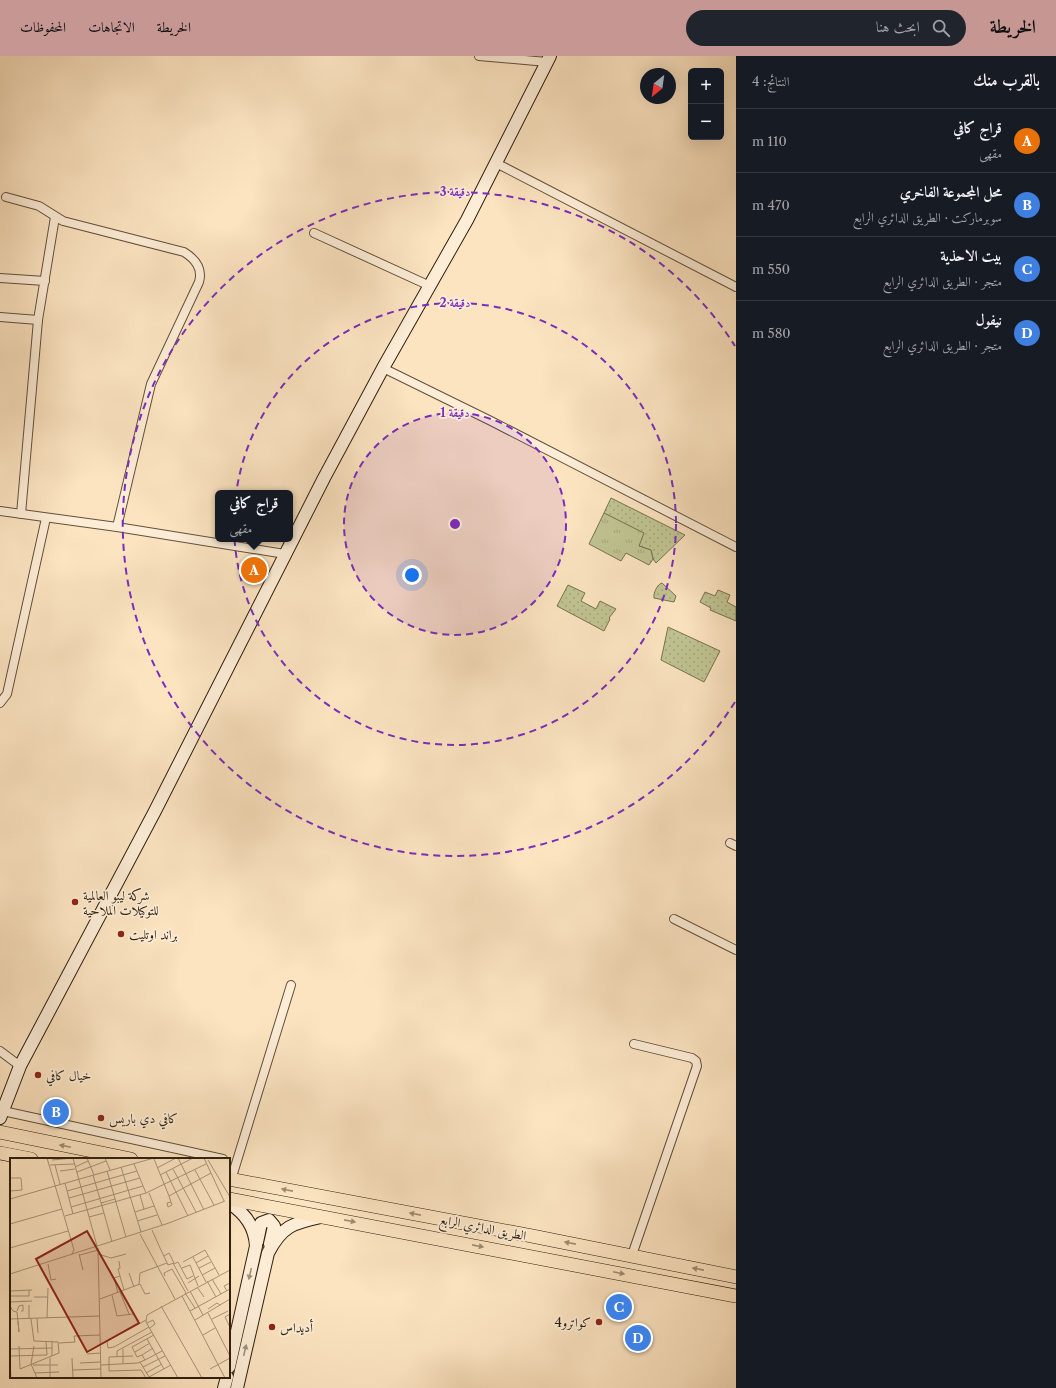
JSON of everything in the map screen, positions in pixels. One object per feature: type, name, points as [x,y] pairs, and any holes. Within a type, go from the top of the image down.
[{"type":"main road","points":[[0,1132],[126,1158]]},
{"type":"main road","points":[[0,1153],[26,1158]]},
{"type":"main road","name":"الطريق الدائري الرابع","points":[[230,1179],[632,1255],[736,1277]]},
{"type":"main road","name":"الطريق الدائري الرابع","points":[[230,1199],[326,1216],[736,1296]]},
{"type":"street","points":[[293,539],[383,368],[430,286],[496,163],[549,59],[479,56]]},
{"type":"street","points":[[496,163],[736,287]]},
{"type":"street","points":[[6,197],[39,206],[55,217],[70,223],[184,252],[197,263],[201,272],[196,287],[151,384],[117,527]]},
{"type":"street","points":[[21,514],[38,320],[55,217]]},
{"type":"street","points":[[314,233],[430,286]]},
{"type":"street","points":[[0,278],[45,281]]},
{"type":"street","points":[[0,317],[38,320]]},
{"type":"street","points":[[383,368],[491,420],[736,547]]},
{"type":"street","points":[[0,511],[117,527],[285,554]]},
{"type":"street","points":[[0,703],[8,694],[46,518]]},
{"type":"street","points":[[218,1158],[1,1114],[20,1066],[155,812],[291,542]]},
{"type":"street","points":[[674,920],[736,950]]},
{"type":"street","points":[[230,1179],[232,1161],[292,985]]},
{"type":"street","points":[[632,1255],[697,1066],[696,1061],[692,1058],[634,1044]]},
{"type":"street","points":[[0,1051],[20,1066]]},
{"type":"street","points":[[230,1205],[238,1209],[246,1218],[252,1228],[256,1246]]},
{"type":"street","points":[[268,1253],[279,1235],[288,1226],[298,1222],[326,1216]]},
{"type":"street","points":[[230,1363],[261,1223],[266,1220],[271,1221],[274,1228],[237,1388]]},
{"type":"street","points":[[224,1388],[227,1378]]},
{"type":"green space","points":[[611,498],[685,535],[656,563],[653,559],[651,550],[639,546],[604,513]]},
{"type":"green space","points":[[604,513],[644,533],[639,546],[651,550],[653,559],[649,565],[626,553],[621,561],[589,544]]},
{"type":"green space","points":[[662,583],[676,596],[674,602],[654,598],[658,585]]},
{"type":"green space","points":[[568,585],[585,593],[581,601],[596,609],[600,601],[616,609],[609,618],[610,619],[604,631],[557,606]]},
{"type":"green space","points":[[718,590],[730,595],[727,602],[736,607],[736,621],[710,610],[711,608],[700,602],[705,592],[715,596]]},
{"type":"green space","points":[[668,627],[720,651],[704,682],[661,660]]},
{"type":"place","name":"قراج كافي","points":[[254,570]]},
{"type":"place","name":"شركة ليبو العالمية للتوكيلات الملاحية","points":[[75,902]]},
{"type":"place","name":"براند اوتليت","points":[[121,934]]},
{"type":"place","name":"خيال كافي","points":[[38,1075]]},
{"type":"place","name":"محل المجموعة الفاخري","points":[[56,1112]]},
{"type":"place","name":"كافي دي باريس","points":[[101,1118]]},
{"type":"place","name":"بيت الاحذية","points":[[619,1307]]},
{"type":"place","name":"كواترو4","points":[[599,1322]]},
{"type":"place","name":"أديداس","points":[[272,1327]]},
{"type":"place","name":"نيفول","points":[[638,1338]]}]
